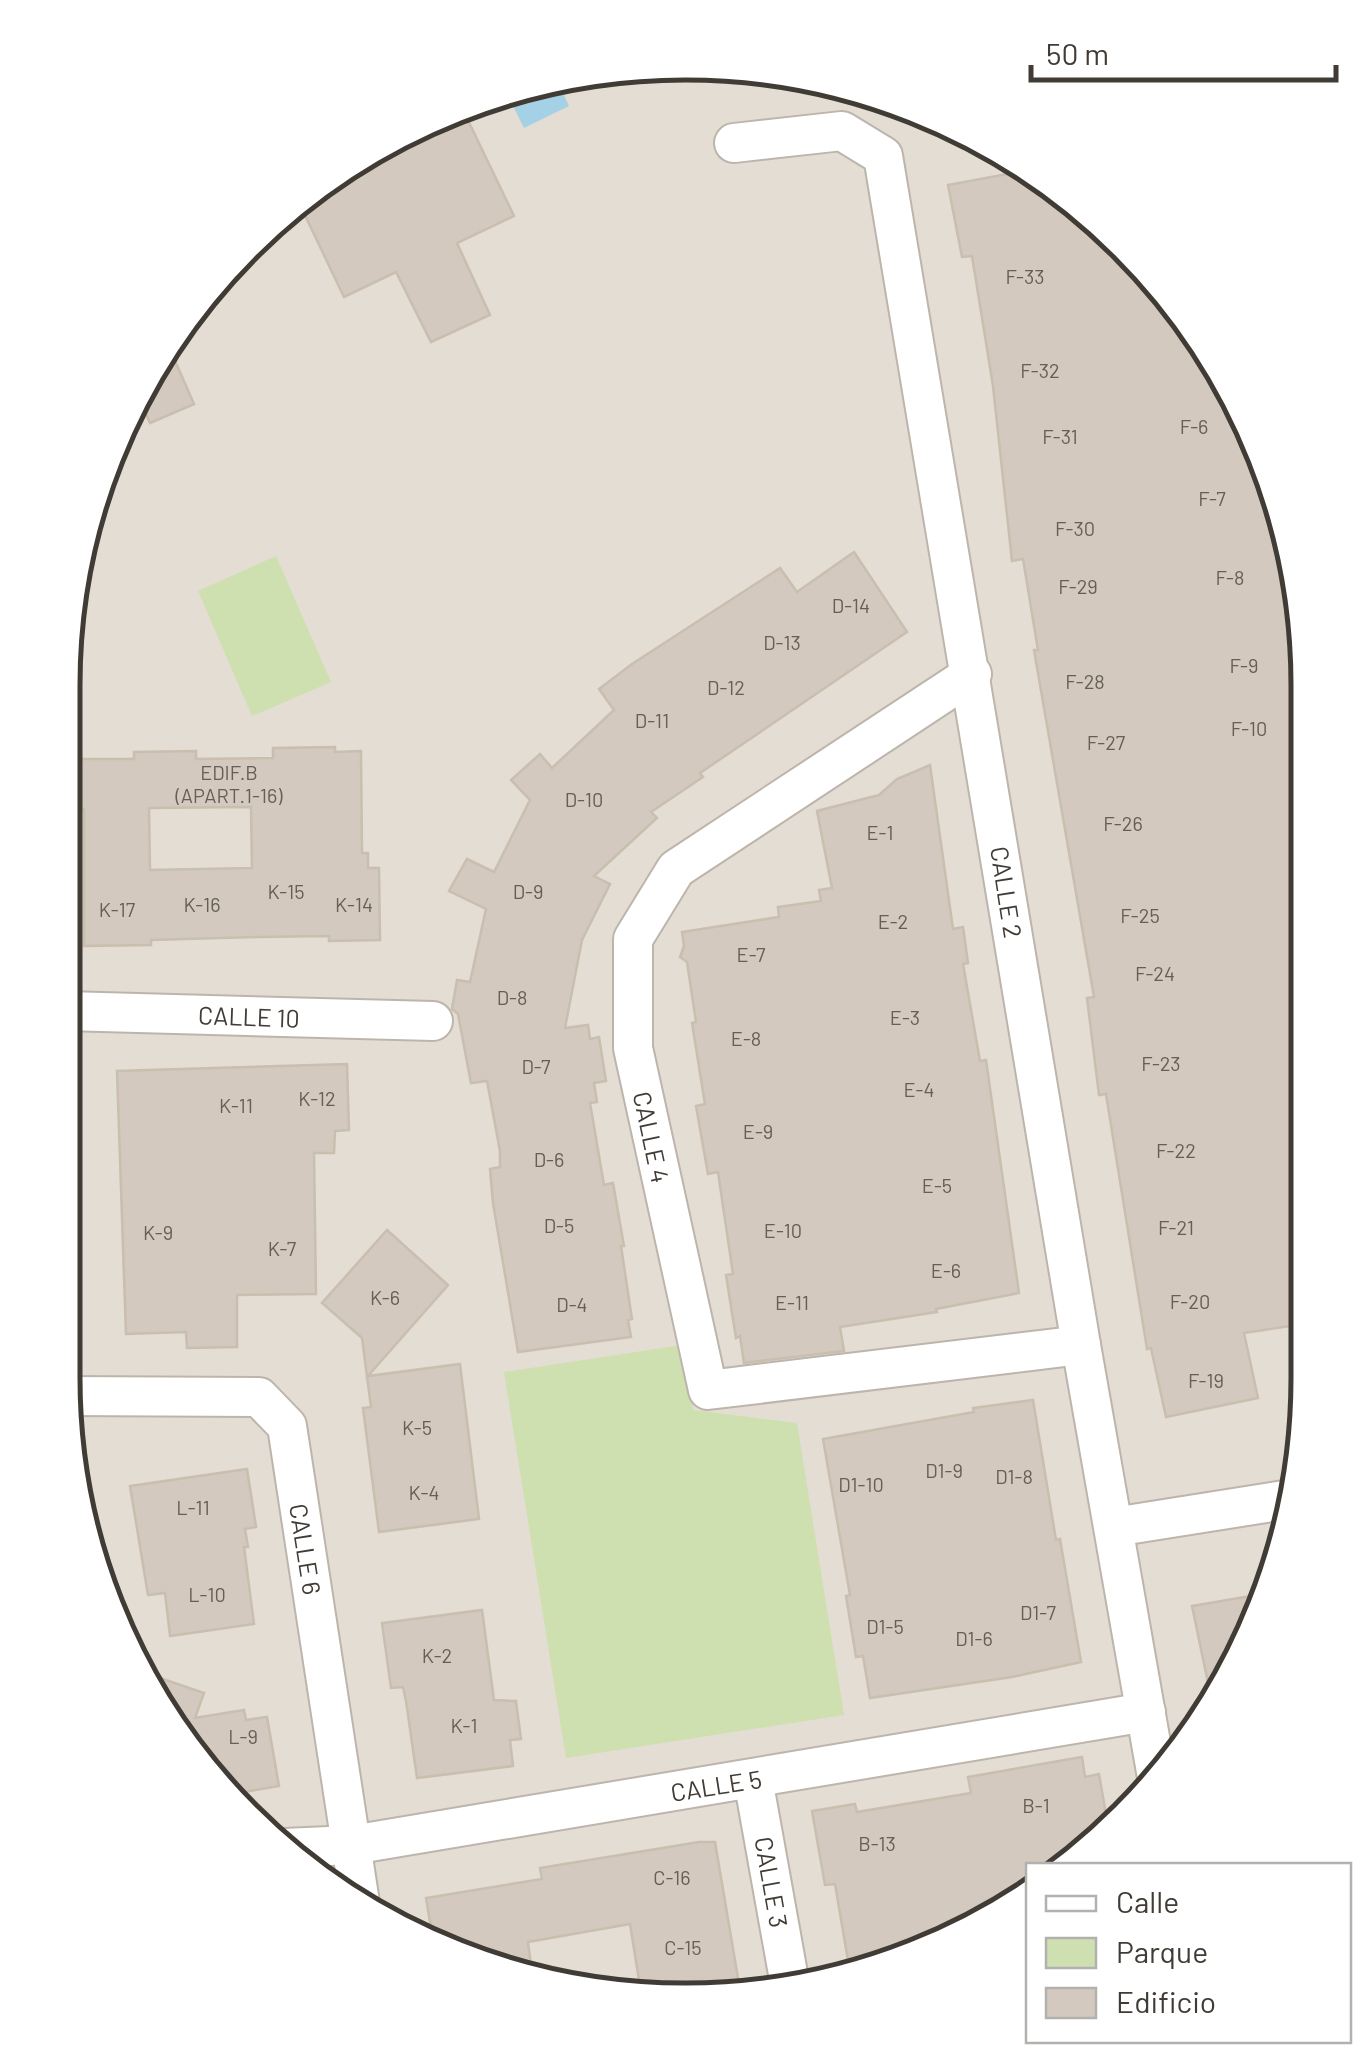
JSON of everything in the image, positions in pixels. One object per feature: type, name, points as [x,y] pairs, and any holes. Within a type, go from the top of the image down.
[{"type":"street","name":"CALLE 2","points":[[734,143],[842,131],[883,156],[1081,1346],[1154,1761]]},
{"type":"street","name":"CALLE 4","points":[[972,674],[676,869],[633,939],[633,1048],[708,1390],[1081,1346]]},
{"type":"street","name":"CALLE 10","points":[[80,1011],[433,1022]]},
{"type":"street","name":"CALLE 6","points":[[80,1396],[259,1397],[287,1426],[358,1886]]},
{"type":"street","points":[[1114,1528],[1278,1501]]},
{"type":"street","name":"CALLE 5","points":[[304,1847],[352,1845],[1146,1712]]},
{"type":"street","name":"CALLE 3","points":[[753,1779],[788,1974]]},
{"type":"shaded area","points":[[725,81],[842,101],[953,142],[1054,205],[1141,286],[1189,349],[1229,418],[1270,529],[1290,646],[1291,1378],[1286,1457],[1270,1534],[1245,1609],[1210,1680],[1166,1746],[1085,1833],[1047,1863],[1026,1863],[1026,1878],[1022,1881],[953,1921],[880,1951],[804,1971],[725,1982],[606,1978],[529,1962],[418,1921],[349,1881],[286,1833],[230,1777],[182,1714],[142,1645],[112,1572],[85,1457],[80,1378],[80,686],[85,606],[101,529],[126,454],[161,383],[205,317],[286,230],[383,161],[491,112],[606,85]]},
{"type":"green space","points":[[276,556],[331,682],[252,716],[198,591]]},
{"type":"green space","points":[[682,1345],[693,1410],[797,1423],[844,1715],[566,1758],[504,1372]]},
{"type":"water","points":[[563,93],[569,106],[524,128],[513,106]]},
{"type":"building","points":[[468,121],[514,216],[457,243],[490,315],[431,342],[396,272],[344,297],[305,215],[383,161]]},
{"type":"building","points":[[1009,174],[1054,205],[1114,257],[1166,317],[1210,383],[1245,454],[1270,529],[1290,646],[1291,1326],[1244,1333],[1258,1398],[1166,1417],[1151,1348],[1147,1349],[1106,1094],[1099,1095],[1087,998],[1094,997],[1034,650],[1038,650],[1023,559],[1012,561],[993,386],[972,256],[962,257],[948,185]]},
{"type":"building","points":[[175,360],[194,404],[150,423],[145,412]]},
{"type":"building","points":[[854,552],[907,632],[700,773],[703,777],[651,812],[657,818],[594,876],[610,884],[582,940],[565,1028],[588,1025],[590,1039],[599,1037],[606,1081],[594,1083],[597,1102],[590,1103],[604,1185],[613,1183],[624,1246],[631,1337],[518,1352],[493,1203],[490,1169],[500,1167],[500,1151],[487,1081],[471,1083],[458,1014],[452,1009],[457,980],[470,982],[486,909],[449,891],[467,859],[494,872],[530,800],[511,780],[540,754],[552,768],[614,710],[599,689],[780,568],[797,592]]},
{"type":"building","points":[[335,747],[335,752],[361,751],[362,853],[368,853],[368,868],[379,868],[380,940],[259,937],[84,946],[80,759],[134,759],[134,752],[196,751],[196,759],[273,758],[273,748]],"holes":[[[251,807],[252,868],[150,870],[149,808]]]},
{"type":"building","points":[[930,765],[953,929],[963,927],[968,963],[963,964],[980,1061],[986,1060],[1019,1293],[936,1309],[937,1312],[840,1327],[844,1351],[744,1363],[726,1275],[733,1274],[718,1172],[708,1174],[696,1106],[705,1104],[687,962],[680,957],[684,946],[682,932],[779,917],[778,907],[821,901],[819,890],[832,888],[817,811],[879,795],[897,779]]},
{"type":"building","points":[[347,1064],[349,1130],[335,1131],[334,1153],[314,1153],[316,1294],[237,1295],[237,1347],[187,1348],[186,1332],[126,1334],[117,1071]]},
{"type":"building","points":[[387,1230],[448,1285],[368,1376],[460,1364],[479,1519],[379,1532],[363,1408],[371,1407],[362,1338],[322,1303]]},
{"type":"building","points":[[1033,1400],[1081,1662],[1012,1677],[870,1698],[863,1656],[856,1657],[846,1596],[850,1595],[823,1439],[974,1412],[973,1408]]},
{"type":"building","points":[[247,1469],[256,1527],[245,1529],[248,1547],[244,1547],[254,1624],[170,1636],[165,1593],[148,1595],[130,1486]]},
{"type":"building","points":[[1250,1596],[1208,1683],[1192,1606]]},
{"type":"building","points":[[482,1610],[494,1700],[516,1701],[521,1739],[510,1740],[513,1766],[417,1778],[403,1687],[391,1688],[382,1623]]},
{"type":"building","points":[[160,1678],[204,1693],[195,1718],[244,1710],[246,1720],[267,1717],[279,1786],[244,1792],[205,1746]]},
{"type":"building","points":[[1082,1757],[1085,1777],[1099,1774],[1106,1814],[1047,1863],[1026,1863],[1026,1878],[988,1902],[917,1937],[848,1960],[835,1884],[825,1885],[812,1811],[855,1804],[857,1812],[971,1793],[968,1777]]},
{"type":"building","points":[[715,1842],[738,1981],[639,1981],[630,1924],[528,1942],[531,1962],[431,1927],[426,1898],[542,1879],[540,1868]]}]
